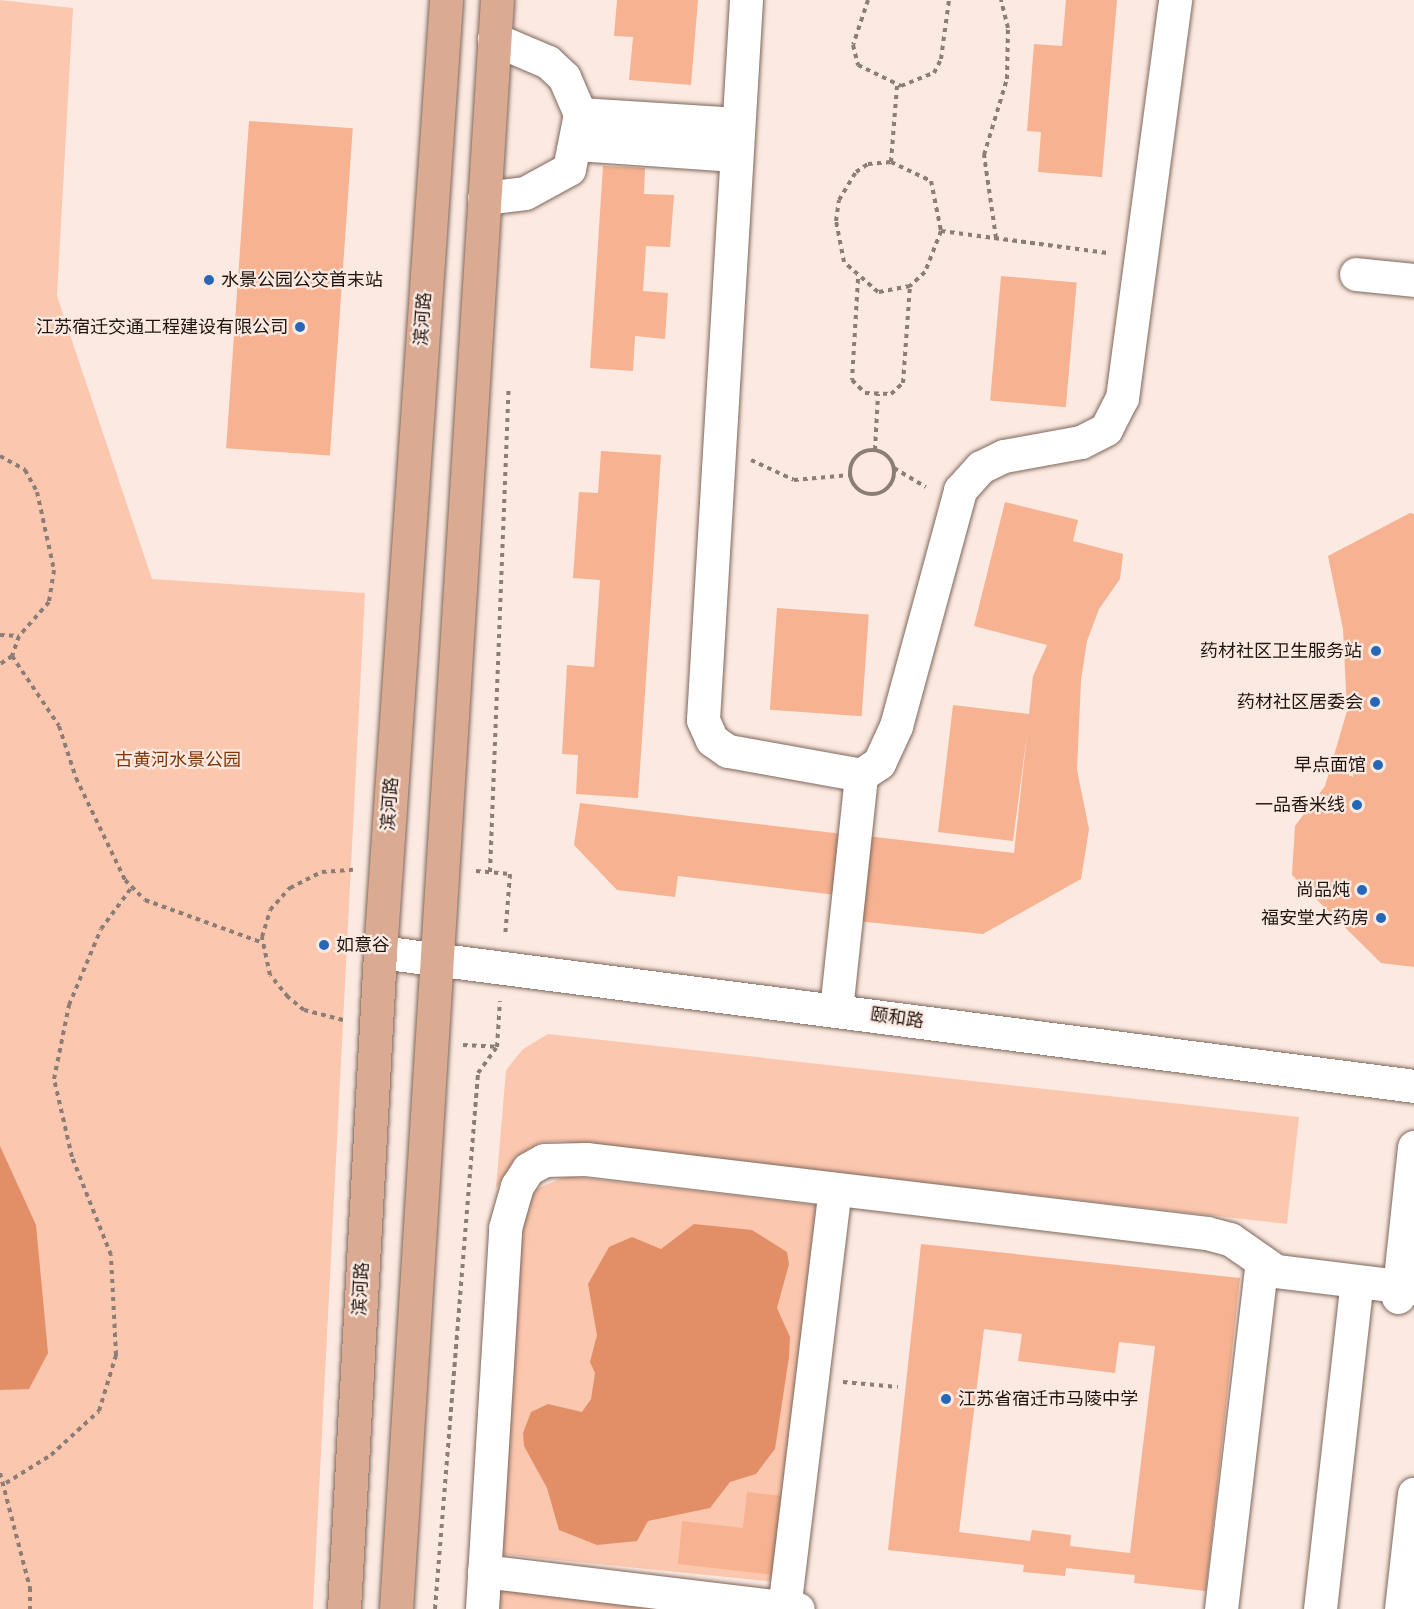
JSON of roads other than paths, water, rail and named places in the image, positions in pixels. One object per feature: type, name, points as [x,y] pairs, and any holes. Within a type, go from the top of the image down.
[{"type":"main road","name":"滨河路","points":[[344,1609],[380,952],[446,0]]},
{"type":"main road","points":[[396,1609],[440,957],[497,0]]},
{"type":"street","points":[[746,0],[703,720],[712,740],[728,751],[861,775],[879,763],[896,726],[960,490],[981,467],[1004,456],[1081,442],[1106,429],[1122,398],[1175,0]]},
{"type":"street","points":[[484,198],[548,184],[568,169],[579,129],[564,77],[548,62],[494,39]]},
{"type":"street","points":[[579,129],[737,139]]},
{"type":"street","points":[[1356,274],[1414,280]]},
{"type":"street","points":[[836,1010],[861,775]]},
{"type":"street","name":"颐和路","points":[[380,952],[440,957],[1414,1086]]},
{"type":"street","points":[[482,1609],[505,1228],[528,1169],[544,1160],[586,1159],[1207,1233],[1230,1239],[1276,1271],[1357,1281],[1403,1290],[1414,1147]]},
{"type":"street","points":[[484,1571],[789,1608],[812,1378],[835,1189]]},
{"type":"street","points":[[1221,1609],[1262,1261]]},
{"type":"street","points":[[1320,1609],[1357,1281]]},
{"type":"street","points":[[1401,1609],[1414,1494]]},
{"type":"place","name":"水景公园公交首末站","points":[[209,280]]},
{"type":"place","name":"江苏宿迁交通工程建设有限公司","points":[[300,327]]},
{"type":"place","name":"药材社区卫生服务站","points":[[1376,651]]},
{"type":"place","name":"药材社区居委会","points":[[1375,702]]},
{"type":"place","name":"早点面馆","points":[[1378,765]]},
{"type":"place","name":"一品香米线","points":[[1357,805]]},
{"type":"place","name":"尚品炖","points":[[1362,890]]},
{"type":"place","name":"福安堂大药房","points":[[1381,918]]},
{"type":"place","name":"如意谷","points":[[324,945]]},
{"type":"place","name":"江苏省宿迁市马陵中学","points":[[946,1399]]},
{"type":"park label","name":"古黄河水景公园","points":[[178,760]]}]
